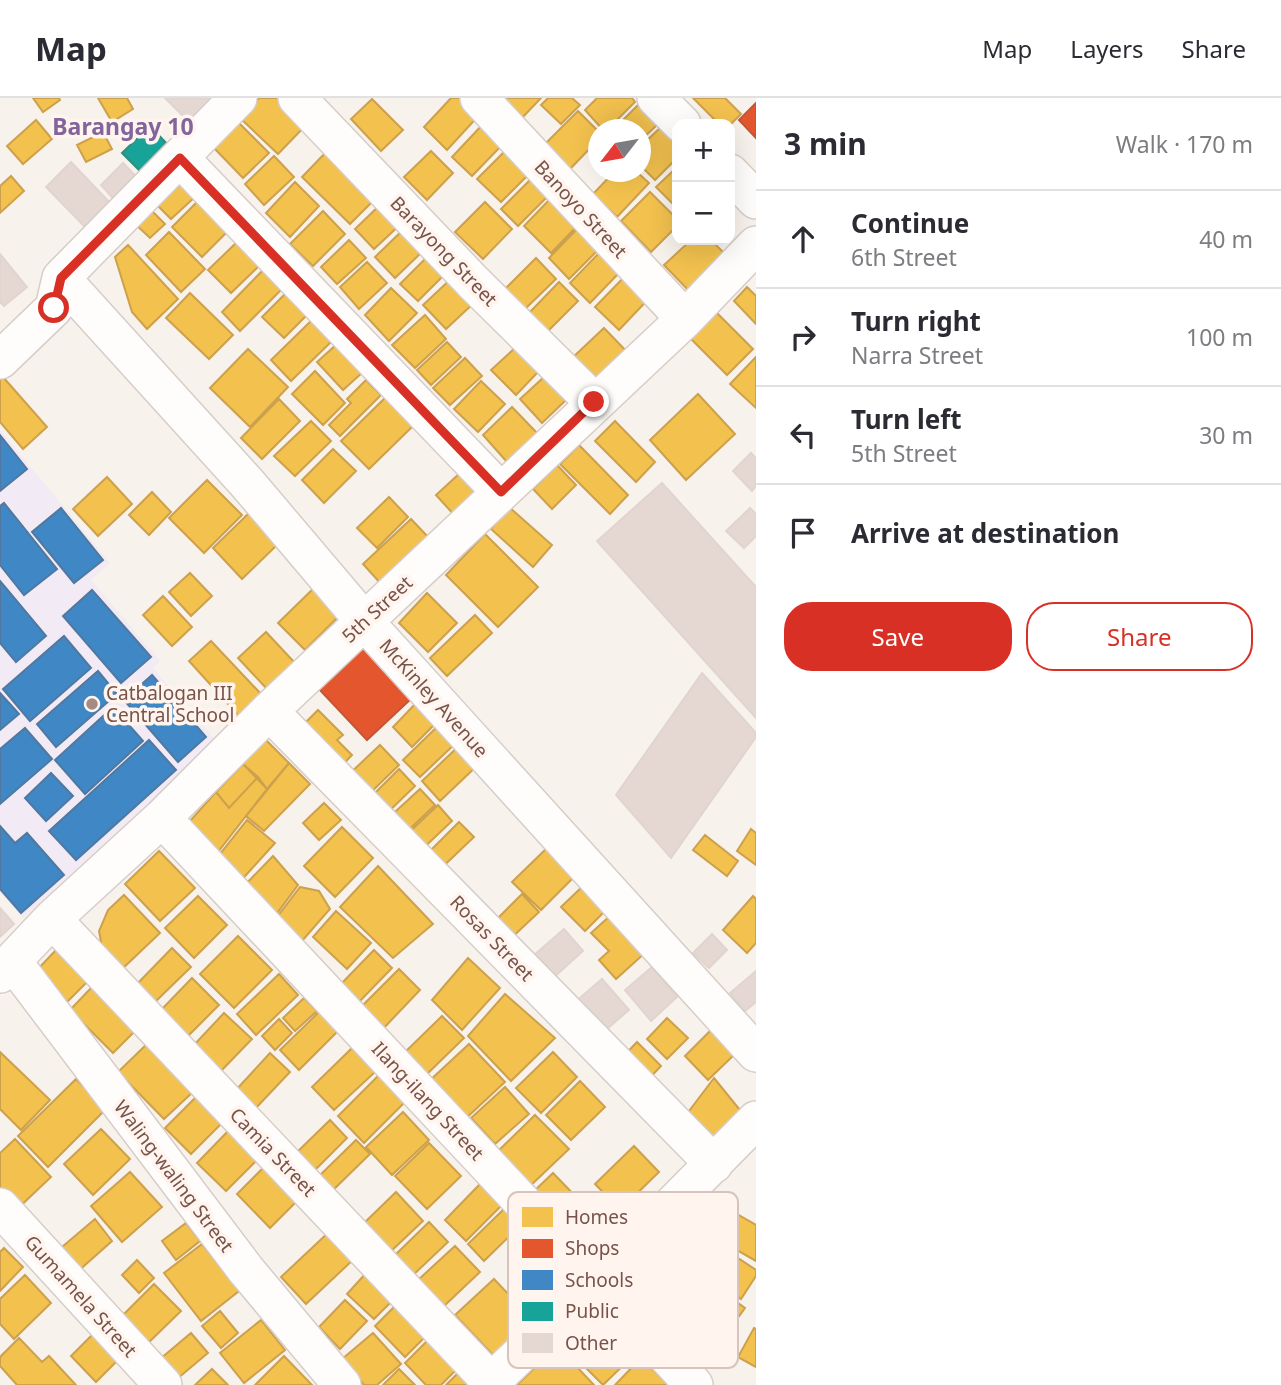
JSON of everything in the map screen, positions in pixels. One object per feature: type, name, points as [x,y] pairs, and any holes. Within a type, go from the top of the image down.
[{"type":"street","points":[[0,360],[54,308],[61,278],[238,98]]},
{"type":"street","name":"Barayong Street","points":[[297,98],[473,282],[594,402]]},
{"type":"street","name":"Banoyo Street","points":[[479,98],[685,319]]},
{"type":"street","points":[[656,98],[677,119]]},
{"type":"street","points":[[180,158],[501,492]]},
{"type":"street","points":[[735,178],[756,200]]},
{"type":"street","name":"5th Street","points":[[6,968],[52,919],[162,818],[269,711],[685,319],[756,245]]},
{"type":"street","name":"McKinley Avenue","points":[[61,278],[247,484],[364,621],[756,1053]]},
{"type":"street","name":"Rosas Street","points":[[269,711],[714,1164]]},
{"type":"street","name":"Ilang-ilang Street","points":[[162,818],[513,1192]]},
{"type":"street","name":"Camia Street","points":[[52,919],[491,1384]]},
{"type":"street","name":"Waling-waling Street","points":[[6,968],[246,1270],[342,1385]]},
{"type":"street","points":[[686,1192],[756,1120]]},
{"type":"street","name":"Gumamela Street","points":[[0,1207],[163,1385]]},
{"type":"street","points":[[491,1384],[508,1367]]},
{"type":"street","name":"Ilang-ilang Street","points":[[678,1368],[694,1385]]},
{"type":"shaded area","name":"Catbalogan III Central School","points":[[0,430],[110,563],[91,580],[160,661],[153,668],[216,741],[23,918],[0,892]]},
{"type":"building: Homes","points":[[33,98],[59,98],[60,100],[43,112]]},
{"type":"building: Homes","points":[[98,98],[127,98],[133,109],[112,122]]},
{"type":"building: Homes","points":[[259,98],[280,98],[307,124],[278,154],[240,118]]},
{"type":"building: Homes","points":[[451,98],[467,98],[482,112],[447,150],[424,127]]},
{"type":"building: Homes","points":[[499,98],[541,98],[521,119]]},
{"type":"building: Homes","points":[[548,98],[572,98],[580,105],[561,124],[541,105]]},
{"type":"building: Homes","points":[[597,98],[632,98],[635,102],[618,119],[593,119],[585,110]]},
{"type":"building: Homes","points":[[693,98],[725,98],[741,114],[735,120],[714,119]]},
{"type":"building: Homes","points":[[372,99],[403,130],[381,151],[351,119]]},
{"type":"building: Homes","points":[[638,105],[657,125],[651,131],[651,119],[624,119]]},
{"type":"building: Homes","points":[[578,111],[588,121],[588,150],[570,169],[545,144]]},
{"type":"building: Homes","points":[[36,120],[52,139],[23,164],[7,146]]},
{"type":"building: Homes","points":[[238,122],[269,153],[243,178],[212,146]]},
{"type":"building: Homes","points":[[484,123],[504,143],[472,176],[452,157]]},
{"type":"building: Homes","points":[[660,128],[672,140],[672,163],[655,180],[651,176],[651,137]]},
{"type":"building: Homes","points":[[103,132],[112,149],[86,162],[77,145]]},
{"type":"building: Homes","points":[[509,147],[533,170],[501,202],[477,179]]},
{"type":"building: Homes","points":[[329,149],[377,197],[350,224],[302,177]]},
{"type":"building: Homes","points":[[431,151],[453,173],[427,200],[404,177]]},
{"type":"building: Homes","points":[[274,156],[294,177],[264,205],[245,184]]},
{"type":"building: Homes","points":[[672,172],[672,203],[656,187]]},
{"type":"building: Homes","points":[[11,176],[24,191],[0,213],[0,186]]},
{"type":"building: Homes","points":[[532,178],[549,195],[518,226],[501,209]]},
{"type":"building: Homes","points":[[180,179],[196,196],[171,219],[155,203]]},
{"type":"building: Homes","points":[[295,182],[319,206],[290,237],[266,213]]},
{"type":"building: Homes","points":[[604,182],[649,183],[617,217],[593,194]]},
{"type":"building: Homes","points":[[650,192],[672,214],[672,231],[651,252],[621,221]]},
{"type":"building: Homes","points":[[552,197],[579,224],[551,253],[524,226]]},
{"type":"building: Homes","points":[[200,199],[230,229],[202,257],[172,227]]},
{"type":"building: Homes","points":[[383,202],[402,223],[374,249],[355,229]]},
{"type":"building: Homes","points":[[485,202],[512,229],[483,259],[455,232]]},
{"type":"building: Homes","points":[[149,208],[165,224],[150,238],[134,223]]},
{"type":"building: Homes","points":[[323,211],[345,234],[313,266],[290,244]]},
{"type":"building: Homes","points":[[580,226],[601,247],[569,279],[549,258]]},
{"type":"building: Homes","points":[[405,228],[425,249],[395,278],[375,257]]},
{"type":"building: Homes","points":[[169,232],[205,269],[181,292],[146,255]]},
{"type":"building: Homes","points":[[349,240],[366,258],[337,284],[321,267]]},
{"type":"building: Homes","points":[[237,242],[260,265],[231,293],[208,270]]},
{"type":"building: Homes","points":[[128,245],[178,299],[147,329],[132,312],[115,257]]},
{"type":"building: Homes","points":[[686,245],[716,245],[729,258],[692,294],[664,265]]},
{"type":"building: Homes","points":[[431,253],[449,270],[418,301],[400,284]]},
{"type":"building: Homes","points":[[599,253],[619,273],[590,303],[570,283]]},
{"type":"building: Homes","points":[[536,258],[556,279],[525,309],[505,289]]},
{"type":"building: Homes","points":[[367,262],[387,283],[359,309],[340,287]]},
{"type":"building: Homes","points":[[265,268],[284,287],[240,331],[222,312]]},
{"type":"building: Homes","points":[[632,269],[656,291],[619,330],[595,307]]},
{"type":"building: Homes","points":[[453,277],[476,301],[446,329],[423,305]]},
{"type":"building: Homes","points":[[559,282],[578,301],[548,331],[529,313]]},
{"type":"building: Homes","points":[[747,287],[756,296],[756,324],[734,301]]},
{"type":"building: Homes","points":[[391,288],[417,313],[389,341],[365,315]]},
{"type":"building: Homes","points":[[288,291],[309,313],[284,338],[262,317]]},
{"type":"building: Homes","points":[[190,293],[233,335],[209,359],[166,318]]},
{"type":"building: Homes","points":[[716,312],[753,349],[727,375],[690,338]]},
{"type":"building: Homes","points":[[425,315],[446,339],[415,368],[392,345]]},
{"type":"building: Homes","points":[[313,319],[333,340],[291,381],[271,360]]},
{"type":"building: Homes","points":[[604,328],[631,356],[598,387],[571,359]]},
{"type":"building: Homes","points":[[447,342],[461,357],[431,385],[417,370]]},
{"type":"building: Homes","points":[[337,344],[363,372],[343,390],[317,362]]},
{"type":"building: Homes","points":[[516,347],[539,371],[516,395],[491,370]]},
{"type":"building: Homes","points":[[248,349],[288,387],[250,427],[210,388]]},
{"type":"building: Homes","points":[[756,357],[756,408],[730,384]]},
{"type":"building: Homes","points":[[465,358],[482,376],[450,405],[433,388]]},
{"type":"building: Homes","points":[[315,371],[345,403],[323,425],[292,394]]},
{"type":"building: Homes","points":[[3,377],[47,427],[23,449],[0,422],[0,379]]},
{"type":"building: Homes","points":[[544,377],[566,400],[542,423],[520,399]]},
{"type":"building: Homes","points":[[366,380],[381,395],[340,436],[329,425],[351,403],[347,399]]},
{"type":"building: Homes","points":[[481,381],[505,404],[478,432],[454,409]]},
{"type":"building: Homes","points":[[698,394],[735,434],[686,480],[650,440]]},
{"type":"building: Homes","points":[[387,396],[414,425],[369,469],[341,441]]},
{"type":"building: Homes","points":[[279,399],[300,421],[262,459],[241,438]]},
{"type":"building: Homes","points":[[512,407],[537,433],[507,462],[483,435]]},
{"type":"building: Homes","points":[[311,421],[331,441],[295,476],[274,456]]},
{"type":"building: Homes","points":[[615,421],[655,462],[636,482],[595,441]]},
{"type":"building: Homes","points":[[579,445],[628,495],[610,514],[560,464]]},
{"type":"building: Homes","points":[[333,449],[356,471],[324,503],[302,480]]},
{"type":"building: Homes","points":[[557,465],[576,485],[552,509],[533,489]]},
{"type":"building: Homes","points":[[460,473],[479,495],[456,517],[436,495]]},
{"type":"building: Homes","points":[[107,477],[132,504],[98,536],[73,509]]},
{"type":"building: Homes","points":[[207,480],[242,515],[204,553],[169,518]]},
{"type":"building: Homes","points":[[152,492],[171,512],[149,535],[129,515]]},
{"type":"building: Homes","points":[[389,497],[408,517],[377,548],[357,528]]},
{"type":"building: Homes","points":[[509,507],[552,545],[533,567],[491,529]]},
{"type":"building: Homes","points":[[249,513],[278,544],[242,579],[213,548]]},
{"type":"building: Homes","points":[[411,519],[430,539],[382,585],[363,564]]},
{"type":"building: Homes","points":[[485,534],[538,587],[498,627],[446,575]]},
{"type":"building: Homes","points":[[190,573],[212,596],[191,616],[169,592]]},
{"type":"building: Homes","points":[[317,585],[343,612],[305,650],[278,623]]},
{"type":"building: Homes","points":[[427,593],[457,623],[428,652],[399,623]]},
{"type":"building: Homes","points":[[163,596],[192,627],[172,646],[143,615]]},
{"type":"building: Homes","points":[[475,615],[492,633],[447,676],[430,658]]},
{"type":"building: Homes","points":[[266,632],[295,663],[267,689],[238,658]]},
{"type":"building: Homes","points":[[211,641],[261,694],[238,715],[189,661]]},
{"type":"building: Homes","points":[[419,700],[439,720],[412,747],[393,727]]},
{"type":"building: Homes","points":[[318,710],[343,735],[337,740],[352,755],[335,773],[294,734]]},
{"type":"building: Homes","points":[[441,723],[458,741],[420,777],[403,760]]},
{"type":"building: Homes","points":[[264,738],[289,763],[267,789],[243,764]]},
{"type":"building: Homes","points":[[462,743],[480,763],[440,801],[422,781]]},
{"type":"building: Homes","points":[[380,745],[399,765],[365,798],[345,778]]},
{"type":"building: Homes","points":[[289,763],[310,784],[264,831],[246,816]]},
{"type":"building: Homes","points":[[243,764],[258,777],[229,808],[216,792]]},
{"type":"building: Homes","points":[[399,769],[415,786],[382,818],[366,802]]},
{"type":"building: Homes","points":[[258,777],[267,789],[211,861],[181,831],[216,792],[229,808]]},
{"type":"building: Homes","points":[[420,789],[435,805],[398,840],[383,823]]},
{"type":"building: Homes","points":[[324,803],[341,820],[319,840],[303,823]]},
{"type":"building: Homes","points":[[438,805],[452,821],[415,856],[401,840]]},
{"type":"building: Homes","points":[[247,820],[275,843],[237,885],[213,863]]},
{"type":"building: Homes","points":[[459,822],[474,837],[434,875],[420,861]]},
{"type":"building: Homes","points":[[342,827],[373,858],[335,897],[304,866]]},
{"type":"building: Homes","points":[[751,829],[756,833],[756,865],[737,851]]},
{"type":"building: Homes","points":[[705,835],[738,861],[727,876],[693,850]]},
{"type":"building: Homes","points":[[548,847],[576,875],[541,910],[512,882]]},
{"type":"building: Homes","points":[[159,851],[195,888],[160,921],[125,884]]},
{"type":"building: Homes","points":[[273,856],[298,885],[269,924],[241,889]]},
{"type":"building: Homes","points":[[378,866],[433,924],[393,958],[340,907]]},
{"type":"building: Homes","points":[[584,885],[607,909],[585,931],[561,907]]},
{"type":"building: Homes","points":[[300,887],[319,891],[330,909],[295,949],[271,925]]},
{"type":"building: Homes","points":[[522,894],[539,912],[505,944],[489,927]]},
{"type":"building: Homes","points":[[124,895],[160,933],[120,971],[103,952],[99,931],[108,910]]},
{"type":"building: Homes","points":[[198,896],[227,925],[194,958],[165,928]]},
{"type":"building: Homes","points":[[753,896],[756,899],[756,943],[747,953],[723,930]]},
{"type":"building: Homes","points":[[336,911],[371,943],[347,969],[313,937]]},
{"type":"building: Homes","points":[[611,915],[646,952],[616,979],[599,960],[609,951],[591,933]]},
{"type":"building: Homes","points":[[238,936],[272,970],[234,1008],[200,974]]},
{"type":"building: Homes","points":[[172,948],[191,967],[154,1003],[136,985]]},
{"type":"building: Homes","points":[[56,950],[87,982],[66,1003],[35,972]]},
{"type":"building: Homes","points":[[374,950],[392,968],[357,1004],[339,986]]},
{"type":"building: Homes","points":[[468,958],[500,988],[462,1030],[432,1000]]},
{"type":"building: Homes","points":[[399,969],[420,990],[380,1032],[358,1010]]},
{"type":"building: Homes","points":[[279,974],[298,995],[256,1035],[237,1014]]},
{"type":"building: Homes","points":[[192,978],[219,1005],[188,1036],[161,1010]]},
{"type":"building: Homes","points":[[92,987],[136,1030],[113,1053],[70,1010]]},
{"type":"building: Homes","points":[[505,994],[555,1038],[511,1081],[468,1036]]},
{"type":"building: Homes","points":[[304,998],[317,1011],[295,1031],[283,1018]]},
{"type":"building: Homes","points":[[320,1011],[339,1030],[299,1070],[280,1050]]},
{"type":"building: Homes","points":[[224,1013],[252,1039],[220,1072],[193,1046]]},
{"type":"building: Homes","points":[[442,1016],[464,1038],[424,1077],[403,1054]]},
{"type":"building: Homes","points":[[667,1018],[688,1038],[667,1059],[647,1039]]},
{"type":"building: Homes","points":[[279,1019],[292,1033],[275,1050],[262,1036]]},
{"type":"building: Homes","points":[[713,1028],[737,1052],[708,1080],[685,1056]]},
{"type":"building: Homes","points":[[637,1042],[661,1066],[642,1086],[617,1063]]},
{"type":"building: Homes","points":[[148,1043],[194,1091],[164,1119],[118,1072]]},
{"type":"building: Homes","points":[[469,1044],[505,1082],[463,1121],[427,1083]]},
{"type":"building: Homes","points":[[352,1048],[375,1072],[334,1110],[312,1087]]},
{"type":"building: Homes","points":[[0,1052],[50,1100],[21,1130],[0,1109]]},
{"type":"building: Homes","points":[[553,1052],[577,1077],[541,1113],[516,1088]]},
{"type":"building: Homes","points":[[270,1053],[290,1072],[254,1110],[235,1091]]},
{"type":"building: Homes","points":[[379,1075],[405,1102],[364,1143],[338,1116]]},
{"type":"building: Homes","points":[[714,1078],[744,1115],[708,1154],[680,1123]]},
{"type":"building: Homes","points":[[76,1079],[106,1109],[48,1167],[18,1136]]},
{"type":"building: Homes","points":[[580,1081],[605,1107],[571,1140],[546,1115]]},
{"type":"building: Homes","points":[[505,1087],[529,1114],[495,1144],[471,1118]]},
{"type":"building: Homes","points":[[199,1094],[224,1121],[191,1154],[165,1128]]},
{"type":"building: Homes","points":[[403,1112],[429,1140],[392,1175],[366,1147]]},
{"type":"building: Homes","points":[[535,1115],[569,1149],[529,1187],[496,1153]]},
{"type":"building: Homes","points":[[330,1120],[347,1138],[312,1173],[294,1155]]},
{"type":"building: Homes","points":[[232,1127],[261,1156],[226,1191],[197,1163]]},
{"type":"building: Homes","points":[[101,1129],[130,1159],[93,1195],[64,1164]]},
{"type":"building: Homes","points":[[15,1139],[51,1177],[12,1214],[0,1201],[0,1153]]},
{"type":"building: Homes","points":[[356,1140],[370,1154],[329,1194],[315,1180]]},
{"type":"building: Homes","points":[[429,1143],[461,1176],[427,1209],[395,1176]]},
{"type":"building: Homes","points":[[634,1146],[659,1172],[638,1192],[603,1192],[595,1184]]},
{"type":"building: Homes","points":[[266,1165],[300,1198],[270,1228],[237,1194]]},
{"type":"building: Homes","points":[[130,1172],[162,1207],[122,1242],[91,1206]]},
{"type":"building: Homes","points":[[553,1173],[571,1192],[533,1192]]},
{"type":"building: Homes","points":[[480,1184],[501,1206],[466,1241],[445,1220]]},
{"type":"building: Homes","points":[[396,1192],[423,1221],[389,1253],[362,1225]]},
{"type":"building: Homes","points":[[504,1209],[508,1213],[508,1238],[484,1261],[468,1244]]},
{"type":"building: Homes","points":[[738,1215],[756,1225],[756,1261],[738,1251]]},
{"type":"building: Homes","points":[[95,1219],[112,1241],[75,1274],[56,1252]]},
{"type":"building: Homes","points":[[429,1222],[448,1242],[411,1277],[392,1258]]},
{"type":"building: Homes","points":[[186,1223],[200,1241],[176,1260],[162,1241]]},
{"type":"building: Homes","points":[[330,1231],[355,1258],[306,1304],[281,1277]]},
{"type":"building: Homes","points":[[202,1244],[239,1291],[201,1321],[164,1273]]},
{"type":"building: Homes","points":[[455,1246],[480,1272],[443,1307],[418,1280]]},
{"type":"building: Homes","points":[[4,1248],[23,1267],[0,1291],[0,1252]]},
{"type":"building: Homes","points":[[738,1258],[756,1270],[756,1276],[741,1299],[738,1297]]},
{"type":"building: Homes","points":[[137,1260],[154,1278],[139,1293],[122,1275]]},
{"type":"building: Homes","points":[[367,1272],[395,1298],[374,1319],[347,1294]]},
{"type":"building: Homes","points":[[25,1275],[51,1303],[14,1339],[0,1324],[0,1299]]},
{"type":"building: Homes","points":[[494,1279],[508,1294],[508,1341],[493,1355],[455,1315]]},
{"type":"building: Homes","points":[[154,1284],[181,1311],[144,1347],[118,1320]]},
{"type":"building: Homes","points":[[345,1300],[367,1321],[340,1349],[319,1327]]},
{"type":"building: Homes","points":[[400,1301],[430,1332],[405,1357],[375,1326]]},
{"type":"building: Homes","points":[[738,1303],[745,1308],[738,1318]]},
{"type":"building: Homes","points":[[220,1311],[238,1333],[221,1348],[202,1326]]},
{"type":"building: Homes","points":[[261,1320],[285,1350],[244,1383],[220,1353]]},
{"type":"building: Homes","points":[[754,1328],[756,1329],[756,1367],[738,1357]]},
{"type":"building: Homes","points":[[95,1332],[120,1358],[96,1382],[71,1356]]},
{"type":"building: Homes","points":[[191,1333],[208,1353],[171,1384],[154,1364]]},
{"type":"building: Homes","points":[[373,1333],[401,1364],[377,1385],[364,1385],[342,1359]]},
{"type":"building: Homes","points":[[432,1336],[461,1365],[441,1385],[426,1385],[405,1363]]},
{"type":"building: Homes","points":[[19,1338],[42,1362],[49,1356],[76,1385],[17,1385],[0,1366],[0,1357]]},
{"type":"building: Homes","points":[[284,1356],[312,1385],[255,1385]]},
{"type":"building: Homes","points":[[534,1368],[578,1368],[594,1385],[517,1385]]},
{"type":"building: Homes","points":[[586,1368],[620,1368],[603,1385]]},
{"type":"building: Homes","points":[[631,1368],[651,1368],[669,1385],[615,1385]]},
{"type":"building: Homes","points":[[684,1368],[697,1368],[691,1375]]},
{"type":"building: Homes","points":[[212,1369],[228,1385],[195,1385]]},
{"type":"building: Homes","points":[[399,1369],[415,1385],[383,1385]]},
{"type":"building: Homes","points":[[461,1370],[474,1385],[446,1385]]},
{"type":"building: Shops","points":[[756,103],[756,138],[739,120]]},
{"type":"building: Shops","points":[[365,646],[413,697],[367,740],[319,689]]},
{"type":"building: Schools","points":[[0,435],[27,469],[0,491]]},
{"type":"building: Schools","points":[[4,503],[57,569],[24,595],[0,565],[0,506]]},
{"type":"building: Schools","points":[[61,508],[103,560],[74,583],[32,532]]},
{"type":"building: Schools","points":[[0,581],[46,636],[16,662],[0,643]]},
{"type":"building: Schools","points":[[92,590],[151,657],[121,683],[63,616]]},
{"type":"building: Schools","points":[[64,636],[91,668],[30,721],[3,689]]},
{"type":"building: Schools","points":[[98,671],[117,694],[56,747],[37,724]]},
{"type":"building: Schools","points":[[152,675],[206,737],[178,762],[124,700]]},
{"type":"building: Schools","points":[[0,693],[19,714],[0,730]]},
{"type":"building: Schools","points":[[113,707],[143,741],[85,794],[55,760]]},
{"type":"building: Schools","points":[[25,728],[52,759],[0,804],[0,749]]},
{"type":"building: Schools","points":[[149,740],[176,770],[76,860],[49,831]]},
{"type":"building: Schools","points":[[51,773],[73,796],[46,821],[25,798]]},
{"type":"building: Schools","points":[[0,826],[15,843],[27,833],[64,875],[21,913],[0,889]]},
{"type":"building: Public","points":[[150,126],[171,148],[144,175],[122,153]]},
{"type":"building: Other","points":[[165,98],[215,98],[191,124]]},
{"type":"building: Other","points":[[71,162],[113,206],[88,230],[46,187]]},
{"type":"building: Other","points":[[123,163],[145,186],[122,208],[101,185]]},
{"type":"building: Other","points":[[0,254],[27,287],[4,306],[0,302]]},
{"type":"building: Other","points":[[751,453],[756,458],[756,486],[752,491],[733,471]]},
{"type":"building: Other","points":[[662,483],[756,587],[756,718],[597,541]]},
{"type":"building: Other","points":[[750,508],[756,514],[756,536],[744,548],[726,531]]},
{"type":"building: Other","points":[[702,673],[756,733],[756,737],[671,858],[616,795]]},
{"type":"building: Other","points":[[0,908],[14,924],[0,937]]},
{"type":"building: Other","points":[[564,929],[583,951],[553,978],[533,956]]},
{"type":"building: Other","points":[[712,934],[727,950],[709,968],[693,953]]},
{"type":"building: Other","points":[[652,967],[677,997],[651,1021],[625,990]]},
{"type":"building: Other","points":[[756,971],[756,1002],[745,1011],[730,993]]},
{"type":"building: Other","points":[[602,979],[629,1010],[594,1040],[567,1009]]},
{"type":"place","name":"Catbalogan III Central School","points":[[92,704]]},
{"type":"district","name":"Barangay 10","points":[[123,126]]},
{"type":"route","points":[[54,308],[61,278],[180,158],[501,492],[594,402]]}]
